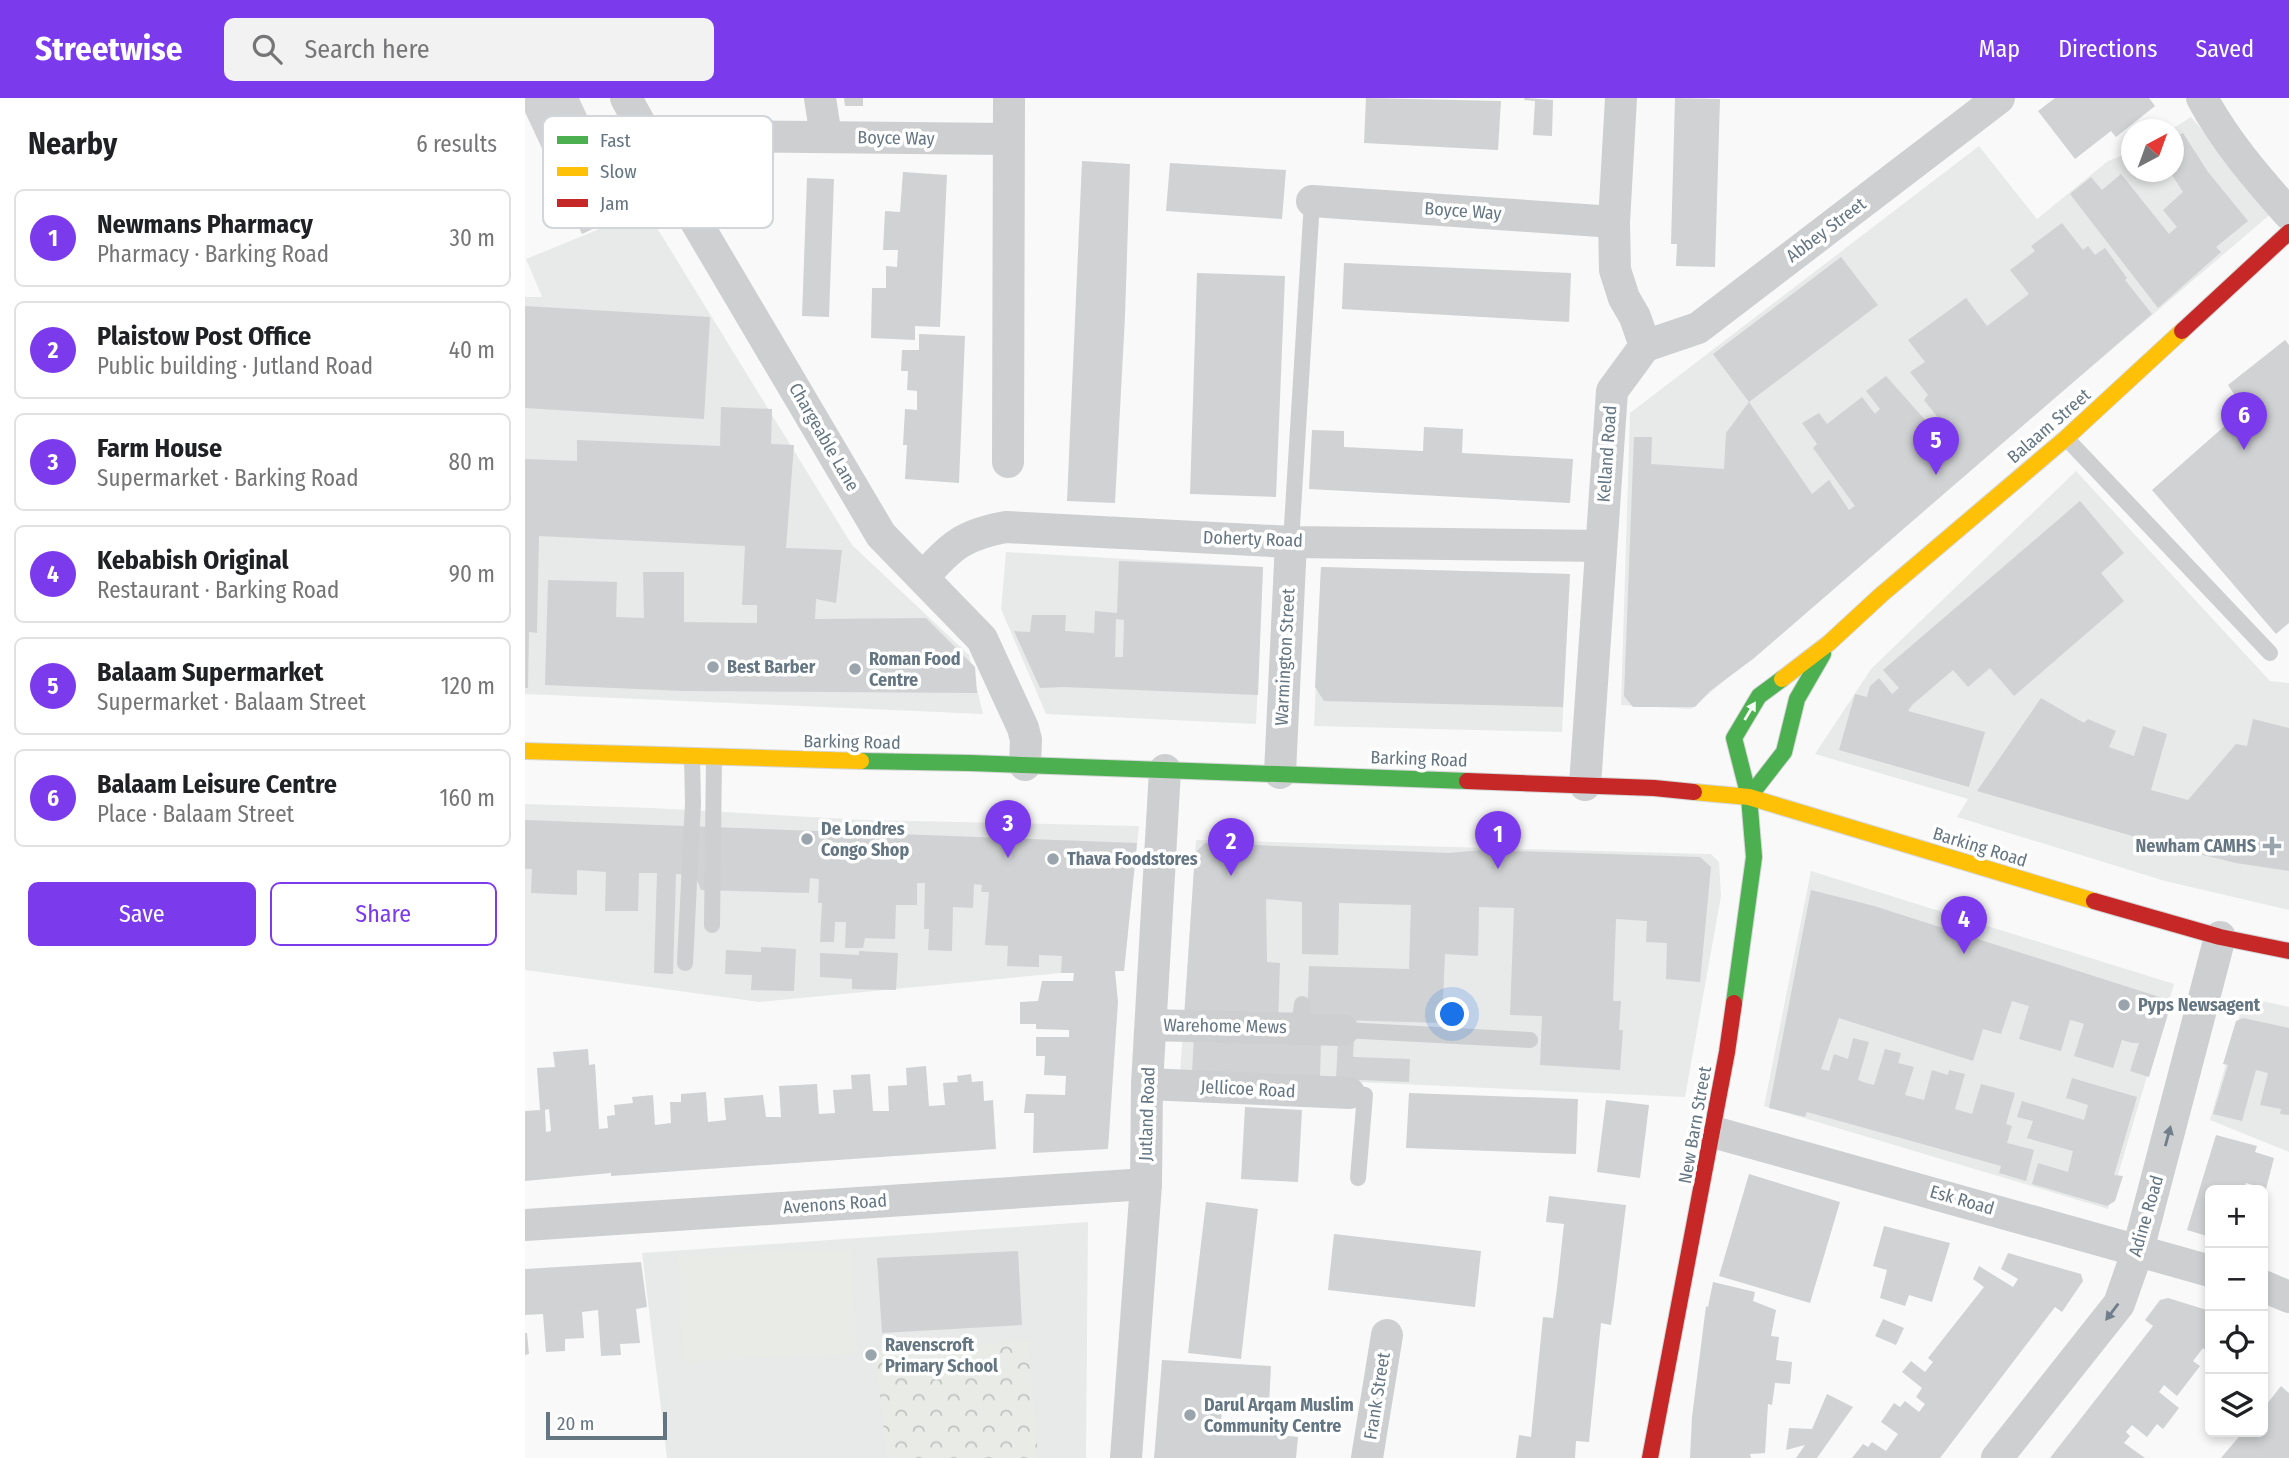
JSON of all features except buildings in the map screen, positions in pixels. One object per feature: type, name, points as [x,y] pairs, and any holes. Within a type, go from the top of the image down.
[{"type":"main road","name":"Balaam Street","points":[[1749,797],[1734,738],[1759,696],[1829,643],[1881,595],[2066,438],[2289,232]]},
{"type":"main road","name":"Balaam Street","points":[[1749,797],[1784,752],[1797,699],[1829,643]]},
{"type":"main road","name":"Barking Road","points":[[525,751],[1280,773],[1674,789],[1749,797],[2048,888],[2220,937],[2289,951]]},
{"type":"main road","name":"New Barn Street","points":[[1650,1458],[1727,1052],[1754,858],[1749,797]]},
{"type":"street","name":"Chargeable Lane","points":[[626,98],[636,116]]},
{"type":"street","points":[[820,98],[826,136]]},
{"type":"street","points":[[1008,462],[1009,98]]},
{"type":"street","points":[[1621,98],[1613,222],[1615,270],[1645,346]]},
{"type":"street","name":"Abbey Street","points":[[1645,346],[1698,328],[1999,98]]},
{"type":"street","points":[[2202,98],[2212,118],[2260,182],[2289,214]]},
{"type":"street","name":"Boyce Way","points":[[773,136],[1008,139]]},
{"type":"street","name":"Boyce Way","points":[[1312,201],[1613,222]]},
{"type":"street","name":"Chargeable Lane","points":[[700,228],[881,535],[982,639],[1023,728],[1026,740],[1025,765]]},
{"type":"street","name":"Kelland Road","points":[[1585,785],[1612,391],[1645,346]]},
{"type":"street","name":"Doherty Road","points":[[923,578],[953,547],[979,531],[1006,527],[1600,558]]},
{"type":"street","name":"Warmington Street","points":[[1280,773],[1291,542]]},
{"type":"street","name":"Jutland Road","points":[[1126,1458],[1146,1184],[1147,1084],[1165,770]]},
{"type":"street","name":"Adine Road","points":[[1997,1458],[2119,1304],[2138,1250],[2220,937]]},
{"type":"street","name":"Warehome Mews","points":[[1151,1025],[1300,1016],[1343,1030]]},
{"type":"street","name":"Jellicoe Road","points":[[1147,1084],[1349,1093]]},
{"type":"street","name":"Esk Road","points":[[1713,1132],[2205,1270]]},
{"type":"street","name":"Avenons Road","points":[[525,1225],[1146,1184]]},
{"type":"street","points":[[2268,1288],[2289,1297]]},
{"type":"street","name":"Frank Street","points":[[1367,1458],[1387,1335]]},
{"type":"lane","points":[[1291,542],[1312,201]]},
{"type":"lane","points":[[2066,438],[2270,653]]},
{"type":"lane","points":[[685,962],[693,803],[692,757]]},
{"type":"lane","points":[[712,925],[714,758]]},
{"type":"lane","name":"Warehome Mews","points":[[1343,1030],[1530,1040]]},
{"type":"lane","points":[[1349,1093],[1365,1095],[1358,1178]]},
{"type":"shaded area","points":[[2191,117],[2273,212],[1691,709],[1621,705],[1630,413],[1979,146],[2037,219],[2108,161],[2121,156],[2121,182],[2184,182],[2184,121]]},
{"type":"shaded area","points":[[602,228],[657,228],[852,545],[969,655],[983,714],[525,694],[525,297],[542,297],[526,259]]},
{"type":"shaded area","points":[[2076,471],[2270,681],[2289,683],[2289,910],[2165,881],[1957,817],[1968,799],[1815,754],[1871,669]]},
{"type":"shaded area","points":[[1006,552],[1263,567],[1256,724],[1046,714],[1001,609]]},
{"type":"shaded area","points":[[1321,567],[1570,574],[1562,732],[1314,726]]},
{"type":"shaded area","points":[[525,804],[865,820],[1139,826],[1124,971],[1061,973],[760,1002],[525,970]]},
{"type":"shaded area","points":[[1196,840],[1711,854],[1719,862],[1721,896],[1685,1097],[1180,1074]]},
{"type":"shaded area","points":[[1811,871],[2174,984],[2108,1209],[1764,1106]]},
{"type":"shaded area","points":[[2245,997],[2289,1007],[2289,1152],[2210,1120]]},
{"type":"shaded area","name":"Ravenscroft Primary School","points":[[1088,1222],[1086,1458],[667,1458],[642,1253]]},
{"type":"green space","points":[[851,1249],[857,1353],[683,1362],[678,1257]]},
{"type":"green space","points":[[1029,1341],[1038,1458],[887,1458],[875,1351]]},
{"type":"traffic: fast","points":[[1749,797],[1784,752],[1797,699],[1823,654]]},
{"type":"traffic: fast","points":[[1734,1003],[1754,857],[1749,797],[1734,738],[1759,696],[1782,679]]},
{"type":"traffic: fast","points":[[861,761],[1467,781]]},
{"type":"traffic: slow","points":[[1782,679],[1829,643],[1881,595],[2066,438],[2182,331]]},
{"type":"traffic: slow","points":[[525,751],[861,761]]},
{"type":"traffic: slow","points":[[1694,792],[1749,797],[2094,901]]},
{"type":"traffic: jam","points":[[2182,331],[2289,232]]},
{"type":"traffic: jam","points":[[1467,781],[1694,792]]},
{"type":"traffic: jam","points":[[2094,901],[2220,937],[2289,951]]},
{"type":"traffic: jam","points":[[1650,1458],[1734,1003]]},
{"type":"place","name":"Balaam Leisure Centre","points":[[2244,450]]},
{"type":"place","name":"Balaam Supermarket","points":[[1936,475]]},
{"type":"place","name":"Best Barber","points":[[713,667]]},
{"type":"place","name":"Roman Food Centre","points":[[855,669]]},
{"type":"place","name":"De Londres Congo Shop","points":[[807,839]]},
{"type":"place","name":"Newham CAMHS","points":[[2272,846]]},
{"type":"place","name":"Farm House","points":[[1008,858]]},
{"type":"place","name":"Thava Foodstores","points":[[1053,859]]},
{"type":"place","name":"Newmans Pharmacy","points":[[1498,869]]},
{"type":"place","name":"Plaistow Post Office","points":[[1231,876]]},
{"type":"place","name":"Kebabish Original","points":[[1964,954]]},
{"type":"place","name":"Pyps Newsagent","points":[[2124,1005]]},
{"type":"place","name":"Ravenscroft Primary School","points":[[871,1355]]},
{"type":"place","name":"Darul Arqam Muslim Community Centre","points":[[1190,1415]]}]
